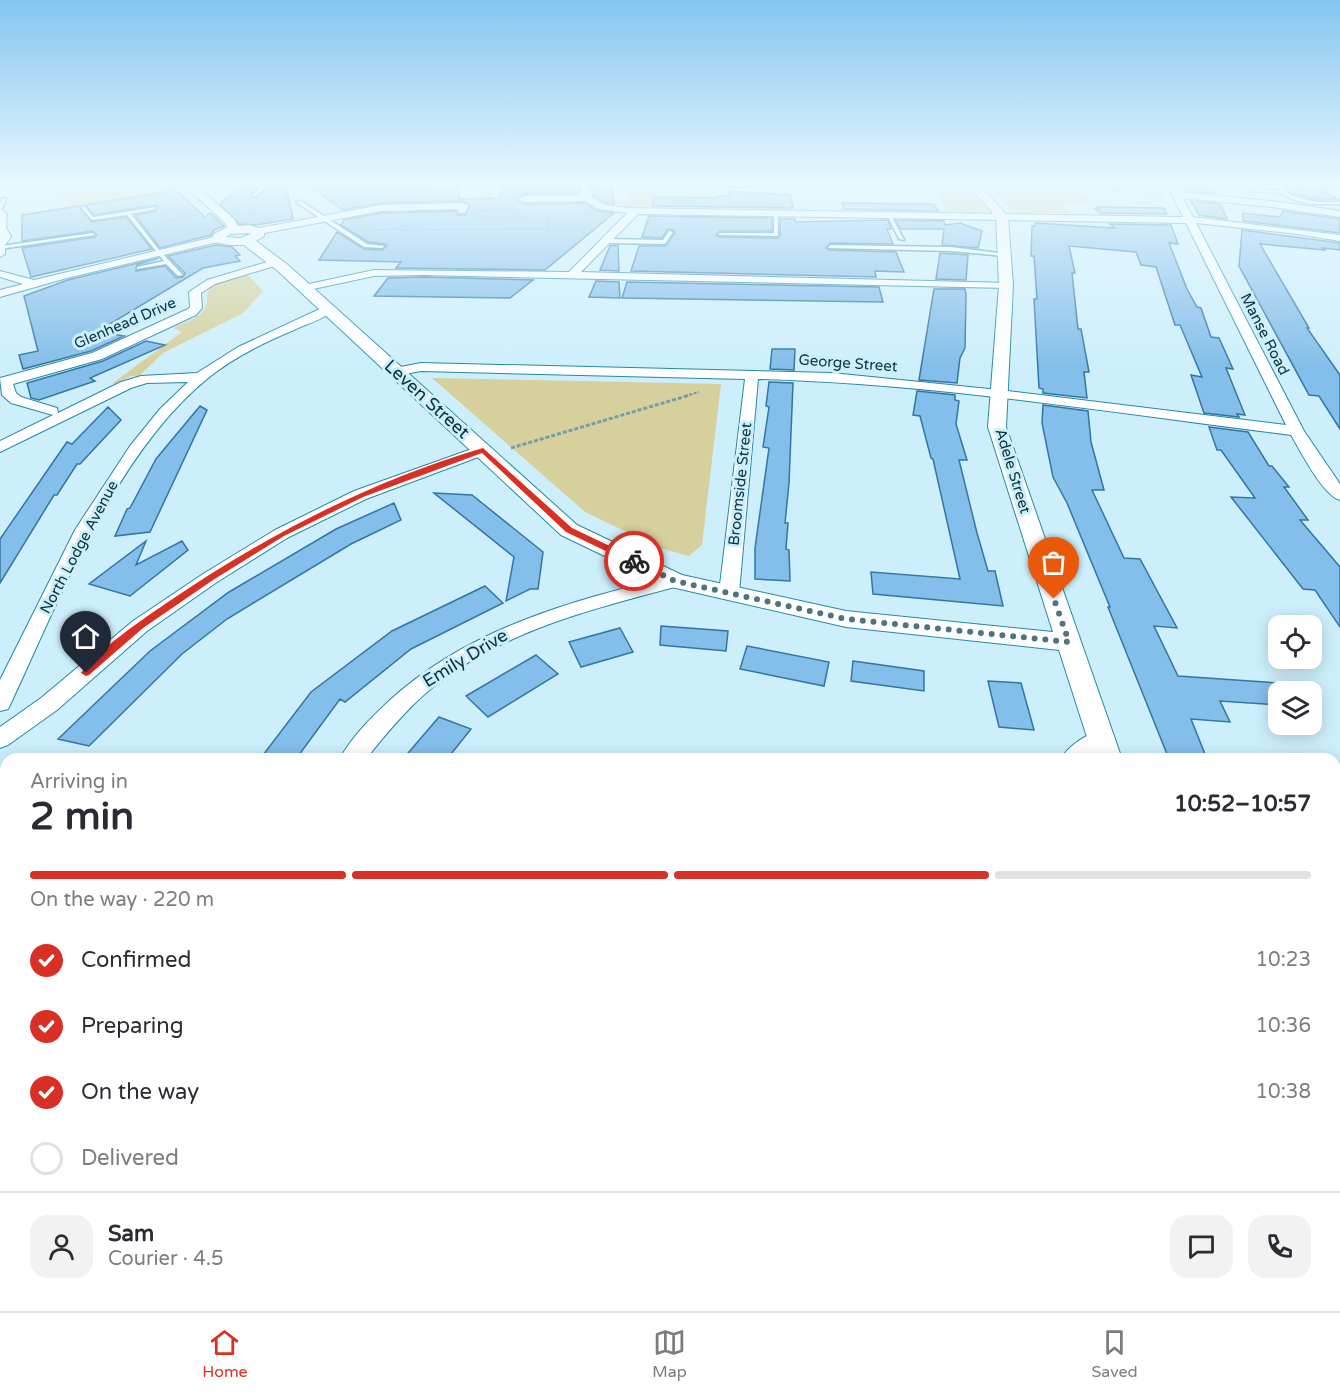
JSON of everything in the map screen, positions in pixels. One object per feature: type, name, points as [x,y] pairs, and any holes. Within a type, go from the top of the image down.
[{"type":"street","points":[[0,294],[189,245]]},
{"type":"street","name":"Leven Street","points":[[253,245],[277,262],[569,530],[675,581],[846,619],[1069,642]]},
{"type":"street","points":[[570,277],[603,245]]},
{"type":"street","name":"Adele Street","points":[[1004,245],[1006,285],[997,427],[1104,749]]},
{"type":"street","name":"Manse Road","points":[[1203,245],[1296,431],[1323,474],[1340,495]]},
{"type":"street","name":"Glenhead Drive","points":[[2,382],[97,356],[192,312],[196,308],[195,292],[211,282],[277,262]]},
{"type":"street","points":[[304,288],[374,273],[424,272],[1006,285]]},
{"type":"street","points":[[0,274],[32,284]]},
{"type":"street","name":"North Lodge Avenue","points":[[0,703],[106,490],[153,427],[200,377],[229,358],[328,310]]},
{"type":"street","name":"George Street","points":[[395,372],[422,367],[832,377],[999,393],[1296,431]]},
{"type":"street","name":"Broomside Street","points":[[729,593],[752,376]]},
{"type":"street","points":[[0,447],[126,385],[146,379],[200,377]]},
{"type":"street","points":[[2,382],[9,395],[20,402],[52,411]]},
{"type":"street","points":[[20,402],[47,391]]},
{"type":"street","points":[[0,739],[49,704],[140,626],[210,578],[281,534],[360,495],[483,450]]},
{"type":"street","name":"Emily Drive","points":[[356,753],[373,730],[426,679],[500,634],[567,609],[675,581]]},
{"type":"lane","points":[[0,251],[32,245]]},
{"type":"lane","points":[[153,245],[180,275]]},
{"type":"lane","points":[[365,245],[382,246]]},
{"type":"lane","points":[[830,247],[951,249],[1004,254]]},
{"type":"lane","points":[[139,268],[168,262]]},
{"type":"path","points":[[483,450],[512,448],[752,376]]},
{"type":"shaded area","points":[[248,275],[263,291],[243,313],[163,353],[139,376],[131,376],[113,383],[182,332],[173,328],[203,312],[208,292],[212,286],[227,279]]},
{"type":"shaded area","points":[[432,378],[721,384],[702,545],[689,556],[660,548],[585,512]]},
{"type":"building","points":[[41,245],[149,245],[152,249],[31,277],[22,248]]},
{"type":"building","points":[[217,245],[232,247],[240,255],[235,256],[240,261],[203,268],[105,327],[121,328],[113,334],[124,336],[91,351],[23,369],[19,355],[38,351],[24,296],[68,280],[159,258],[137,265],[136,271],[165,266],[176,278],[183,277],[185,273],[168,256]]},
{"type":"building","points":[[329,245],[358,245],[364,249],[382,250],[387,246],[575,245],[545,270],[396,268],[401,262],[319,260]]},
{"type":"building","points":[[618,245],[619,271],[600,270],[610,246]]},
{"type":"building","points":[[828,245],[826,248],[828,250],[896,252],[904,272],[875,271],[876,277],[631,271],[639,246]]},
{"type":"building","points":[[944,245],[979,245],[978,248]]},
{"type":"building","points":[[1031,245],[1170,245],[1187,289],[1197,307],[1201,308],[1211,337],[1219,338],[1233,369],[1226,368],[1245,415],[1237,414],[1239,417],[1204,413],[1191,375],[1202,377],[1180,325],[1175,325],[1156,267],[1141,265],[1136,252],[1069,246],[1075,273],[1072,273],[1078,329],[1081,329],[1089,372],[1084,372],[1087,398],[1043,393],[1043,389],[1039,388],[1034,299],[1037,299],[1034,256],[1031,256]]},
{"type":"building","points":[[1241,245],[1261,245],[1309,328],[1307,328],[1340,375],[1340,429],[1319,396],[1309,395],[1239,266]]},
{"type":"building","points":[[1273,245],[1340,245],[1340,250],[1323,248],[1325,250]]},
{"type":"building","points":[[940,253],[968,255],[966,280],[936,279]]},
{"type":"building","points":[[388,278],[533,280],[510,298],[374,296]]},
{"type":"building","points":[[596,281],[619,282],[620,298],[589,297]]},
{"type":"building","points":[[627,282],[879,287],[883,302],[622,298]]},
{"type":"building","points":[[934,289],[965,289],[965,348],[960,358],[957,383],[919,380]]},
{"type":"building","points":[[146,341],[165,345],[90,378],[95,381],[39,400],[31,398],[27,383],[103,361]]},
{"type":"building","points":[[772,349],[795,349],[794,370],[770,369]]},
{"type":"building","points":[[769,382],[793,383],[785,523],[788,523],[786,549],[789,550],[790,581],[755,579],[755,548],[769,448],[763,447],[769,407],[766,406]]},
{"type":"building","points":[[917,391],[955,395],[955,400],[959,401],[956,424],[967,460],[959,460],[988,571],[995,571],[1003,606],[873,594],[871,572],[960,579],[933,459],[920,416],[913,415]]},
{"type":"building","points":[[1043,405],[1088,411],[1091,442],[1104,490],[1092,490],[1124,558],[1140,559],[1177,628],[1154,626],[1178,676],[1268,682],[1268,704],[1220,701],[1230,722],[1191,719],[1205,753],[1167,753],[1108,607],[1110,607],[1067,503],[1053,477],[1042,423]]},
{"type":"building","points":[[200,406],[207,410],[150,532],[115,536],[127,509],[130,508],[156,459]]},
{"type":"building","points":[[108,407],[121,420],[80,464],[77,464],[57,495],[54,495],[0,583],[0,539],[67,442],[72,444]]},
{"type":"building","points":[[1209,427],[1248,432],[1269,466],[1272,466],[1289,487],[1284,487],[1308,520],[1300,520],[1340,567],[1340,627],[1315,590],[1303,589],[1231,497],[1255,498],[1221,450],[1217,450]]},
{"type":"building","points":[[434,493],[472,495],[543,552],[538,589],[530,589],[506,601],[514,557]]},
{"type":"building","points":[[394,503],[401,520],[351,544],[227,619],[182,654],[89,746],[58,739],[150,651],[229,592],[336,529]]},
{"type":"building","points":[[146,541],[136,565],[182,541],[188,550],[130,596],[89,584]]},
{"type":"building","points":[[485,586],[503,603],[411,649],[345,702],[340,699],[300,753],[265,753],[311,692],[392,631]]},
{"type":"building","points":[[661,626],[728,631],[726,651],[660,645]]},
{"type":"building","points":[[620,628],[633,652],[581,667],[569,642]]},
{"type":"building","points":[[747,646],[829,662],[824,686],[740,669]]},
{"type":"building","points":[[536,655],[558,674],[488,717],[466,696]]},
{"type":"building","points":[[853,661],[924,671],[924,691],[851,681]]},
{"type":"building","points":[[988,681],[1021,683],[1034,730],[999,727]]},
{"type":"building","points":[[439,717],[471,729],[452,753],[408,753]]},
{"type":"way so far","points":[[634,561],[675,581],[846,619],[1069,642],[1054,599]]},
{"type":"route","points":[[86,673],[140,626],[210,578],[281,534],[360,495],[483,450],[569,530],[634,561]]}]
